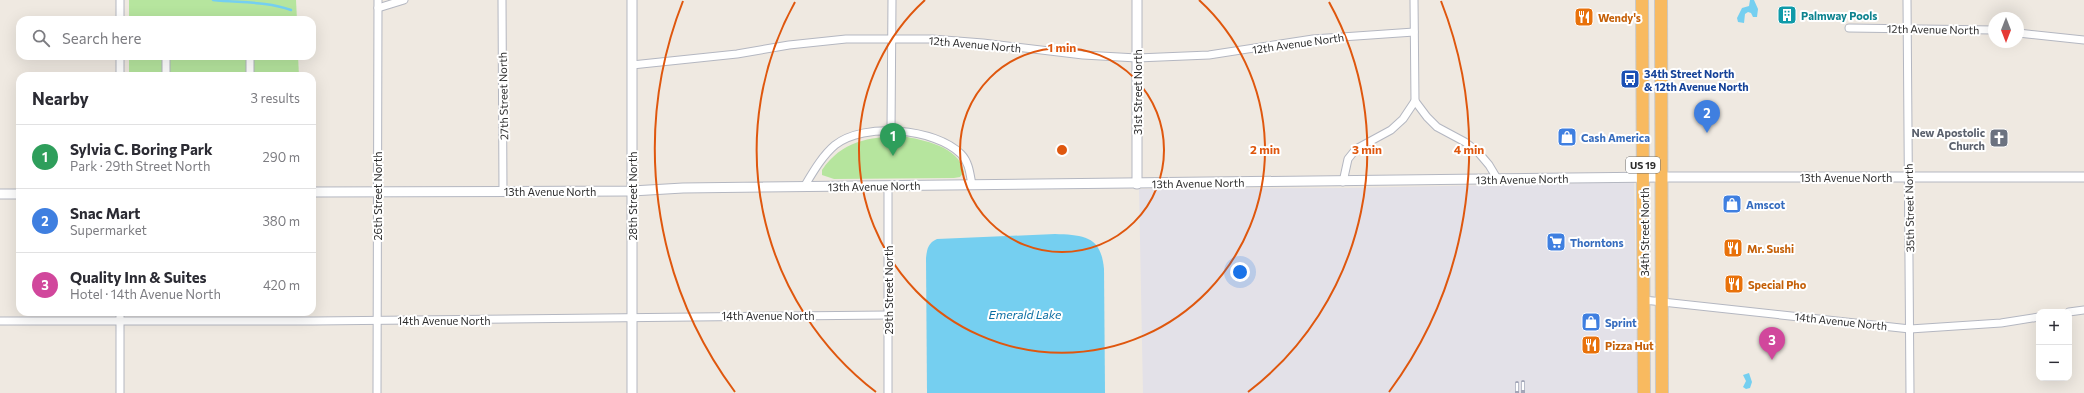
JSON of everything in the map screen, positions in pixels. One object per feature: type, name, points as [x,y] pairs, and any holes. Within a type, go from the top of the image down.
[{"type":"highway","name":"34th Street North","points":[[1642,0],[1644,393]]},
{"type":"highway","name":"34th Street North","points":[[1661,0],[1662,393]]},
{"type":"highway","points":[[1643,52],[1661,51]]},
{"type":"street","points":[[120,0],[120,16]]},
{"type":"street","points":[[378,4],[404,0]]},
{"type":"street","name":"27th Street North","points":[[502,0],[503,191]]},
{"type":"street","name":"28th Street North","points":[[632,0],[632,393]]},
{"type":"street","points":[[891,130],[892,0]]},
{"type":"street","name":"31st Street North","points":[[1137,0],[1137,184]]},
{"type":"street","points":[[1343,182],[1348,159],[1356,149],[1391,130],[1403,119],[1415,101],[1414,0]]},
{"type":"street","name":"35th Street North","points":[[1906,0],[1910,393]]},
{"type":"street","name":"26th Street North","points":[[377,393],[378,4]]},
{"type":"street","name":"12th Avenue North","points":[[1849,28],[1988,30]]},
{"type":"street","name":"12th Avenue North","points":[[632,66],[709,58],[789,45],[846,39],[891,38],[976,42],[1083,55],[1137,58],[1209,55],[1313,39],[1414,32]]},
{"type":"street","points":[[2024,34],[2084,40]]},
{"type":"street","points":[[120,60],[120,72]]},
{"type":"street","points":[[166,60],[166,72]]},
{"type":"street","points":[[250,60],[250,72]]},
{"type":"street","points":[[1415,101],[1427,117],[1438,127],[1465,142],[1478,152],[1490,165],[1498,180]]},
{"type":"street","points":[[804,187],[824,157],[836,145],[853,136],[891,130],[919,134],[952,147],[962,155],[969,168],[972,185]]},
{"type":"street","name":"13th Avenue North","points":[[316,192],[632,191],[804,187],[1343,182],[1644,177],[2084,177]]},
{"type":"street","name":"29th Street North","points":[[888,186],[888,393]]},
{"type":"street","points":[[0,194],[16,194]]},
{"type":"street","name":"14th Avenue North","points":[[1644,300],[1910,329],[2001,323],[2036,317]]},
{"type":"street","points":[[2072,312],[2084,310]]},
{"type":"street","name":"14th Avenue North","points":[[0,321],[120,322],[888,315]]},
{"type":"street","points":[[120,316],[120,393]]},
{"type":"shaded area","points":[[1634,182],[1638,393],[1143,393],[1139,189],[1497,186]]},
{"type":"green space","points":[[129,0],[296,0],[297,16],[129,16]]},
{"type":"green space","points":[[129,60],[298,60],[299,72],[129,72]]},
{"type":"green space","points":[[902,136],[930,142],[948,150],[961,163],[964,172],[960,177],[954,178],[834,179],[822,175],[822,170],[830,160],[847,147],[857,142]]},
{"type":"water","points":[[1750,0],[1754,0],[1758,9],[1757,17],[1753,17],[1751,13],[1748,12],[1745,14],[1744,23],[1738,22],[1737,18],[1742,8],[1749,6]]},
{"type":"water","name":"Emerald Lake","points":[[1055,234],[1074,235],[1089,240],[1095,244],[1102,258],[1104,269],[1105,393],[927,393],[926,258],[930,244],[937,239]]},
{"type":"water","points":[[1749,373],[1752,382],[1750,388],[1746,389],[1743,387],[1746,381],[1743,375]]},
{"type":"waterway","points":[[213,0],[272,5],[291,10]]},
{"type":"railway","points":[[1523,382],[1523,393]]},
{"type":"railway","points":[[1517,383],[1517,393]]},
{"type":"place","name":"Palmway Pools","points":[[1787,15]]},
{"type":"place","name":"Wendy's","points":[[1584,17]]},
{"type":"place","name":"34th Street North & 12th Avenue North","points":[[1630,79]]},
{"type":"place","name":"Snac Mart","points":[[1707,133]]},
{"type":"place","name":"Cash America","points":[[1567,137]]},
{"type":"place","name":"New Apostolic Church","points":[[1999,138]]},
{"type":"place","name":"Sylvia C. Boring Park","points":[[893,156]]},
{"type":"place","name":"Amscot","points":[[1732,204]]},
{"type":"place","name":"Thorntons","points":[[1556,242]]},
{"type":"place","name":"Mr. Sushi","points":[[1733,248]]},
{"type":"place","name":"Special Pho","points":[[1734,284]]},
{"type":"place","name":"Sprint","points":[[1591,322]]},
{"type":"place","name":"Pizza Hut","points":[[1591,345]]},
{"type":"place","name":"Quality Inn & Suites","points":[[1772,360]]}]
